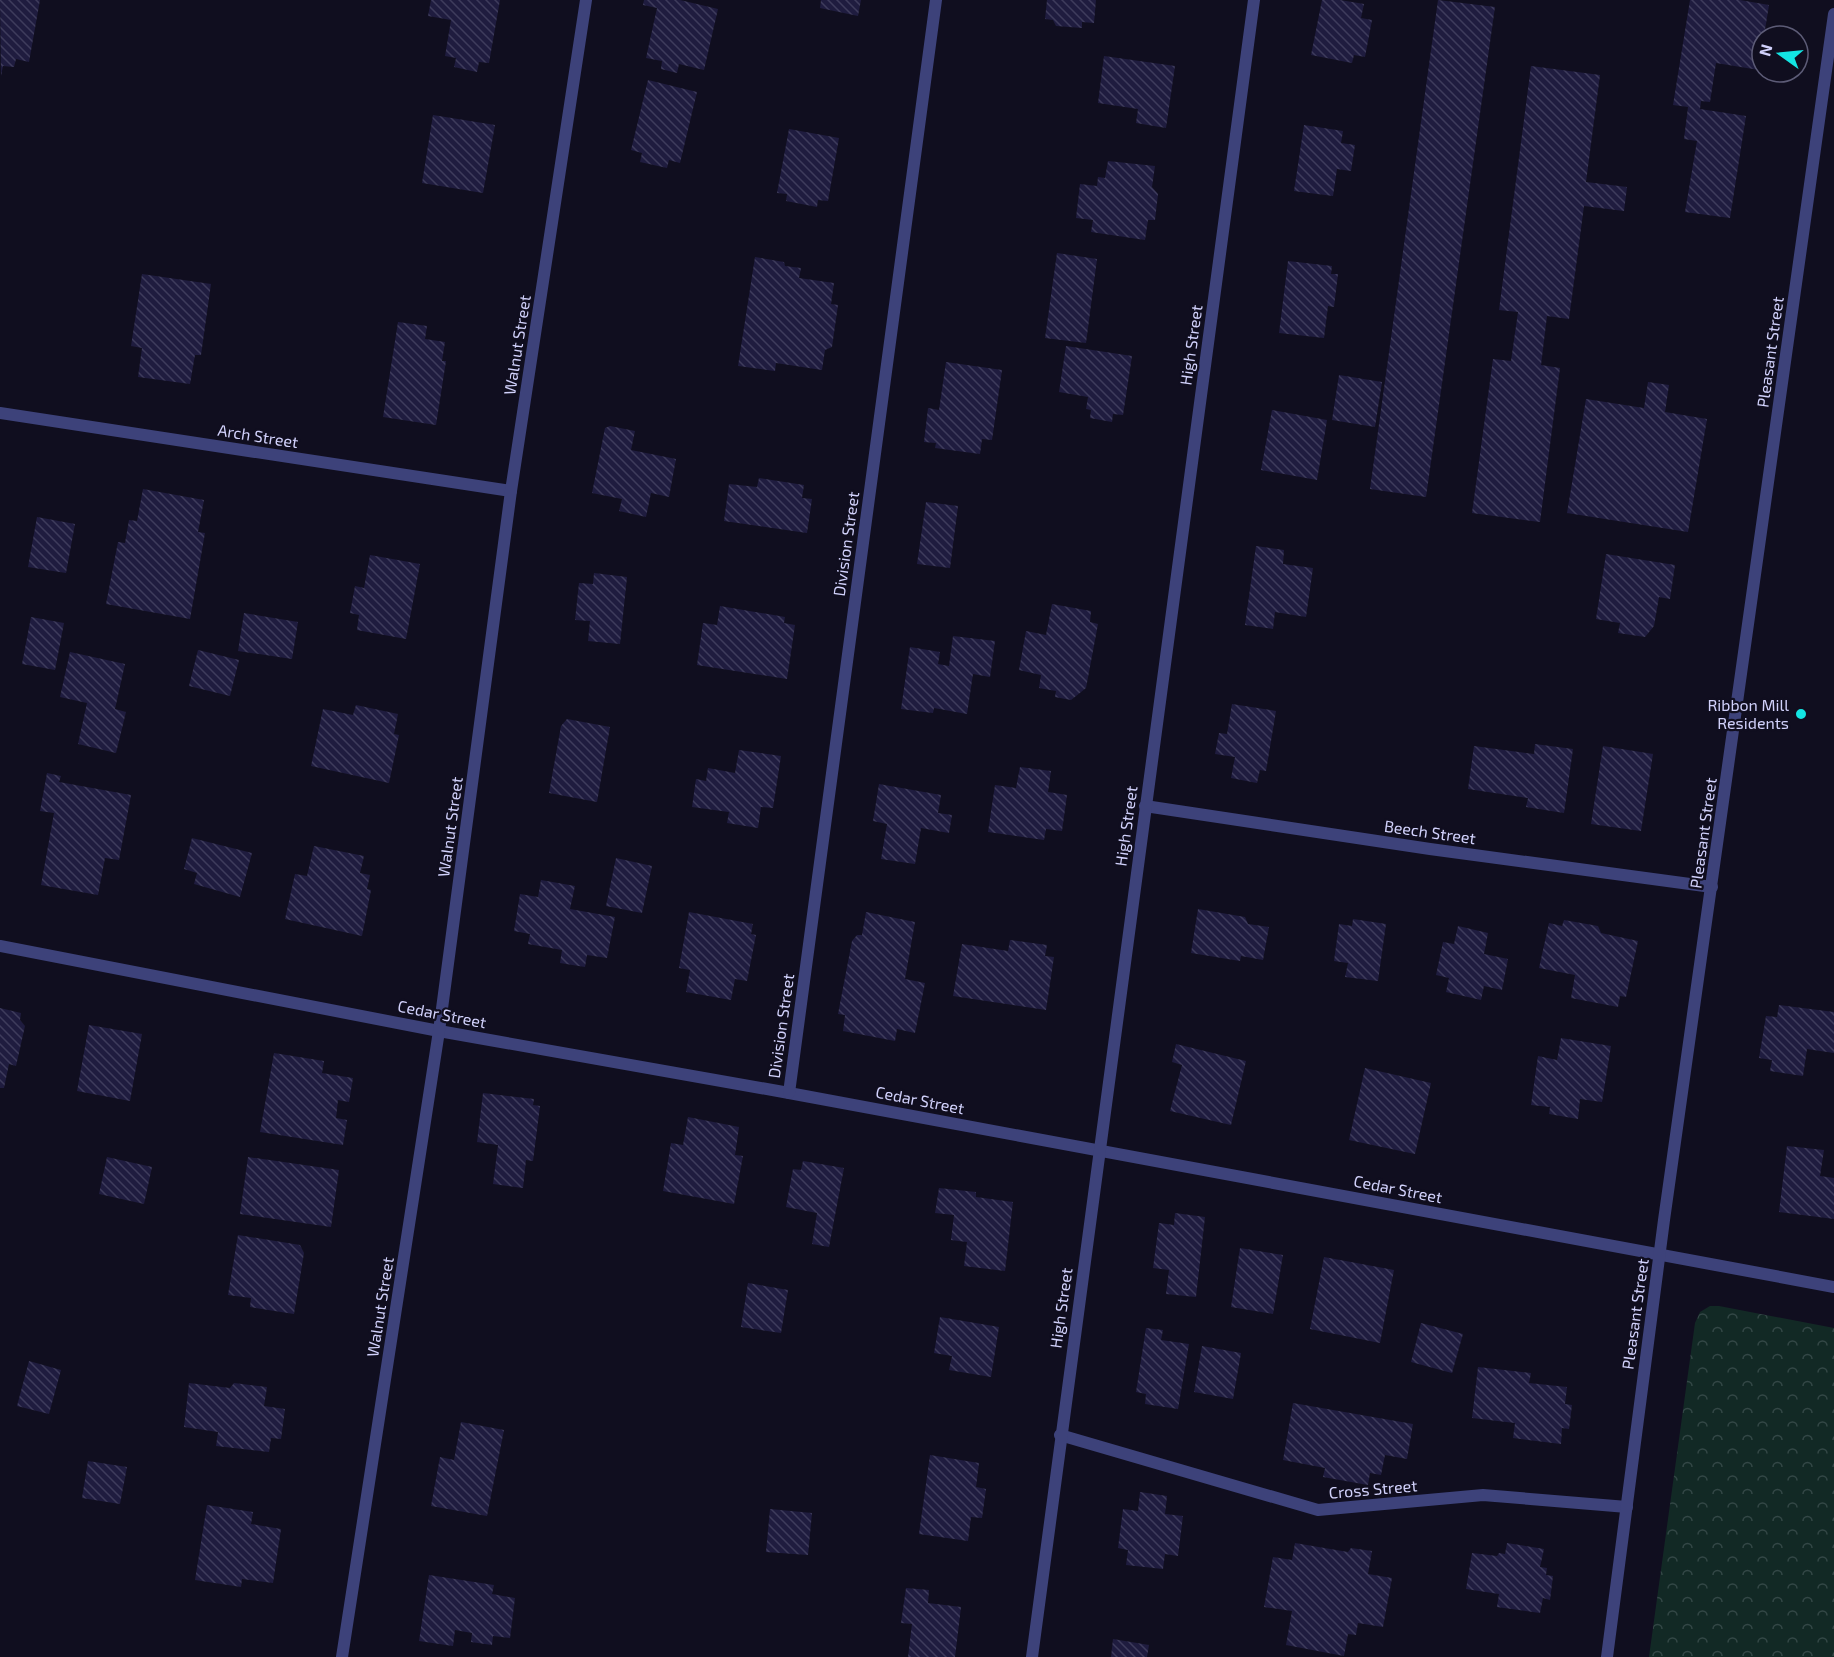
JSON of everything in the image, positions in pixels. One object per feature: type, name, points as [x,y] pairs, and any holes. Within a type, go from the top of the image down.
[{"type":"street","name":"Walnut Street","points":[[342,1657],[439,1031],[511,491],[586,0]]},
{"type":"street","name":"Division Street","points":[[789,1093],[936,0]]},
{"type":"street","name":"High Street","points":[[1032,1657],[1254,0]]},
{"type":"street","name":"Pleasant Street","points":[[1607,1657],[1660,1254],[1834,14]]},
{"type":"street","name":"Arch Street","points":[[0,413],[511,491]]},
{"type":"street","name":"Beech Street","points":[[1145,806],[1430,849],[1712,887]]},
{"type":"street","name":"Cedar Street","points":[[0,946],[439,1031],[789,1093],[1834,1287]]},
{"type":"street","name":"Cross Street","points":[[1060,1435],[1318,1510],[1483,1495],[1627,1507]]},
{"type":"green space","points":[[1710,1306],[1834,1328],[1834,1657],[1649,1657],[1695,1323],[1700,1312]]},
{"type":"building","points":[[0,0],[40,0],[29,62],[16,59],[14,67],[3,66],[1,76]]},
{"type":"building","points":[[431,0],[500,0],[489,63],[479,62],[477,72],[454,67],[456,58],[445,56],[451,20],[428,16]]},
{"type":"building","points":[[644,0],[680,0],[718,9],[704,70],[679,64],[677,73],[661,69],[662,61],[646,58],[657,8],[643,5]]},
{"type":"building","points":[[821,0],[861,0],[858,16],[820,8]]},
{"type":"building","points":[[1047,0],[1096,0],[1094,23],[1082,22],[1082,28],[1056,26],[1053,20],[1045,19]]},
{"type":"building","points":[[1322,0],[1364,4],[1361,18],[1372,20],[1365,57],[1354,55],[1352,63],[1311,55]]},
{"type":"building","points":[[1438,0],[1495,7],[1426,497],[1370,489]]},
{"type":"building","points":[[1690,0],[1740,0],[1769,5],[1766,24],[1750,24],[1750,69],[1716,63],[1710,102],[1701,101],[1700,109],[1746,116],[1730,218],[1685,212],[1697,141],[1684,139],[1688,107],[1673,105]]},
{"type":"building","points":[[1104,56],[1175,66],[1166,128],[1136,123],[1138,109],[1098,103]]},
{"type":"building","points":[[1531,66],[1600,75],[1586,182],[1627,187],[1624,211],[1584,206],[1569,319],[1547,316],[1541,365],[1560,368],[1540,522],[1472,513],[1493,359],[1511,361],[1518,312],[1499,310]]},
{"type":"building","points":[[648,80],[697,92],[680,163],[669,160],[667,168],[640,162],[642,153],[631,150]]},
{"type":"building","points":[[433,115],[495,125],[483,193],[422,183]]},
{"type":"building","points":[[1304,125],[1343,131],[1341,143],[1355,145],[1351,171],[1337,169],[1333,196],[1294,191]]},
{"type":"building","points":[[789,129],[839,138],[828,201],[818,200],[817,207],[786,201],[787,194],[777,193]]},
{"type":"building","points":[[1108,161],[1155,166],[1152,187],[1158,194],[1155,220],[1148,220],[1145,240],[1091,232],[1093,220],[1076,218],[1080,184],[1097,186],[1098,177],[1105,178]]},
{"type":"building","points":[[1057,253],[1097,259],[1086,343],[1045,338]]},
{"type":"building","points":[[755,257],[784,262],[785,266],[801,268],[799,278],[834,283],[831,304],[838,305],[832,347],[825,350],[822,370],[776,363],[775,371],[738,366]]},
{"type":"building","points":[[1288,261],[1332,266],[1331,274],[1338,274],[1334,307],[1328,306],[1324,338],[1279,333]]},
{"type":"building","points":[[142,274],[211,284],[201,355],[195,355],[190,384],[138,377],[142,348],[131,346]]},
{"type":"building","points":[[398,322],[427,326],[425,339],[445,342],[442,361],[446,361],[436,425],[383,417]]},
{"type":"building","points":[[1066,346],[1132,356],[1123,415],[1113,414],[1112,422],[1090,418],[1091,410],[1086,409],[1088,397],[1059,392]]},
{"type":"building","points":[[946,362],[1002,370],[992,440],[982,439],[980,454],[935,448],[936,443],[924,442],[928,408],[939,410]]},
{"type":"building","points":[[1339,375],[1382,382],[1375,427],[1332,420]]},
{"type":"building","points":[[1648,382],[1669,385],[1665,412],[1707,419],[1688,532],[1567,513],[1586,399],[1644,408]]},
{"type":"building","points":[[1272,410],[1327,420],[1317,480],[1261,470]]},
{"type":"building","points":[[610,426],[635,431],[631,450],[676,459],[669,497],[651,493],[646,517],[619,511],[622,499],[592,493],[605,428]]},
{"type":"building","points":[[759,478],[804,485],[802,498],[812,499],[807,533],[724,521],[729,484],[757,487]]},
{"type":"building","points":[[143,489],[204,500],[198,532],[205,533],[190,619],[106,604],[118,542],[125,543],[129,520],[137,521]]},
{"type":"building","points":[[926,502],[958,506],[950,568],[917,564]]},
{"type":"building","points":[[37,517],[75,524],[66,573],[28,567]]},
{"type":"building","points":[[1256,546],[1284,550],[1283,564],[1313,568],[1306,617],[1275,612],[1273,629],[1245,625]]},
{"type":"building","points":[[1606,554],[1675,565],[1670,599],[1659,597],[1654,626],[1645,637],[1618,633],[1620,623],[1596,619]]},
{"type":"building","points":[[370,555],[420,564],[406,639],[357,630],[359,615],[350,613],[355,586],[364,588]]},
{"type":"building","points":[[594,573],[627,577],[620,644],[588,641],[590,621],[575,620],[579,583],[593,584]]},
{"type":"building","points":[[1052,604],[1091,611],[1090,622],[1098,624],[1086,688],[1071,700],[1055,697],[1056,691],[1039,688],[1041,675],[1019,670],[1026,631],[1046,635]]},
{"type":"building","points":[[720,606],[785,617],[784,623],[795,625],[787,679],[697,665],[703,623],[717,625]]},
{"type":"building","points":[[244,613],[298,622],[292,659],[238,651]]},
{"type":"building","points":[[31,617],[64,623],[55,670],[22,664]]},
{"type":"building","points":[[953,636],[995,641],[990,677],[973,674],[967,714],[934,708],[933,713],[901,709],[910,647],[940,652],[938,664],[949,666]]},
{"type":"building","points":[[198,650],[239,660],[230,696],[189,686]]},
{"type":"building","points":[[70,652],[125,664],[115,709],[126,712],[116,753],[78,744],[87,703],[60,697]]},
{"type":"building","points":[[1232,704],[1276,711],[1266,771],[1260,770],[1257,783],[1231,778],[1235,757],[1215,754],[1219,733],[1227,734]]},
{"type":"building","points":[[356,705],[398,714],[394,734],[399,735],[389,783],[311,766],[323,709],[353,715]]},
{"type":"building","points":[[567,719],[610,727],[597,802],[549,793],[561,726]]},
{"type":"building","points":[[1535,744],[1573,749],[1564,813],[1526,807],[1528,798],[1468,789],[1474,746],[1534,754]]},
{"type":"building","points":[[1603,746],[1653,754],[1641,831],[1591,824]]},
{"type":"building","points":[[739,750],[781,756],[773,808],[761,807],[758,828],[727,823],[729,812],[692,807],[696,779],[706,781],[708,768],[735,773]]},
{"type":"building","points":[[1020,767],[1051,771],[1048,792],[1067,795],[1062,831],[1046,829],[1044,840],[988,832],[995,785],[1016,788]]},
{"type":"building","points":[[47,773],[61,776],[59,782],[131,795],[119,860],[105,858],[98,895],[41,885],[54,813],[40,811]]},
{"type":"building","points":[[879,784],[941,795],[938,813],[952,815],[949,833],[921,828],[915,864],[881,859],[887,824],[873,821]]},
{"type":"building","points":[[192,838],[252,853],[240,897],[194,884],[197,873],[184,869]]},
{"type":"building","points":[[314,846],[364,856],[360,873],[370,875],[367,889],[371,890],[362,936],[285,919],[295,874],[307,876]]},
{"type":"building","points":[[616,858],[652,866],[642,913],[606,906]]},
{"type":"building","points":[[541,880],[575,886],[570,909],[615,917],[607,958],[587,955],[585,967],[560,963],[562,950],[528,944],[530,934],[514,931],[520,894],[538,897]]},
{"type":"building","points":[[1198,909],[1245,917],[1248,924],[1269,927],[1263,960],[1241,956],[1240,961],[1191,953]]},
{"type":"building","points":[[689,912],[753,924],[751,934],[756,935],[747,981],[735,979],[731,1000],[686,992],[690,970],[679,968]]},
{"type":"building","points":[[866,912],[915,922],[905,979],[925,983],[915,1033],[897,1029],[895,1041],[843,1031],[845,1015],[838,1014],[852,941],[857,935],[862,935]]},
{"type":"building","points":[[1353,919],[1386,924],[1378,981],[1345,977],[1348,963],[1334,961],[1339,924],[1352,926]]},
{"type":"building","points":[[1564,920],[1598,926],[1601,933],[1638,941],[1626,997],[1620,996],[1618,1007],[1571,998],[1575,975],[1539,968],[1549,923],[1562,926]]},
{"type":"building","points":[[1458,926],[1488,933],[1484,954],[1508,959],[1502,990],[1484,986],[1481,1000],[1446,992],[1449,978],[1436,975],[1443,942],[1454,944]]},
{"type":"building","points":[[1010,940],[1047,945],[1045,956],[1054,957],[1046,1010],[953,996],[962,944],[1008,951]]},
{"type":"building","points":[[1779,1005],[1834,1012],[1834,1053],[1807,1049],[1803,1076],[1770,1071],[1772,1060],[1759,1058],[1766,1016],[1777,1017]]},
{"type":"building","points":[[0,1008],[21,1013],[20,1020],[25,1026],[16,1066],[9,1064],[4,1088],[0,1088]]},
{"type":"building","points":[[89,1025],[142,1034],[130,1101],[77,1091]]},
{"type":"building","points":[[1561,1038],[1611,1046],[1602,1102],[1580,1099],[1578,1119],[1549,1114],[1550,1107],[1531,1105],[1538,1056],[1557,1060]]},
{"type":"building","points":[[1176,1044],[1246,1061],[1231,1125],[1170,1111],[1182,1065],[1172,1062]]},
{"type":"building","points":[[274,1053],[324,1061],[322,1073],[353,1078],[349,1102],[338,1100],[336,1118],[347,1120],[343,1145],[260,1132]]},
{"type":"building","points":[[1365,1068],[1431,1083],[1415,1154],[1349,1140]]},
{"type":"building","points":[[483,1093],[534,1099],[533,1105],[540,1106],[533,1161],[526,1160],[523,1188],[493,1184],[498,1145],[477,1142]]},
{"type":"building","points":[[688,1117],[739,1127],[735,1155],[743,1156],[734,1204],[663,1191],[671,1143],[683,1145]]},
{"type":"building","points":[[1787,1146],[1824,1150],[1820,1176],[1834,1178],[1834,1219],[1779,1212]]},
{"type":"building","points":[[107,1157],[152,1167],[144,1204],[99,1194]]},
{"type":"building","points":[[248,1157],[339,1170],[331,1227],[240,1214]]},
{"type":"building","points":[[803,1161],[844,1168],[829,1247],[812,1244],[817,1213],[786,1207],[793,1169],[801,1170]]},
{"type":"building","points":[[939,1188],[976,1192],[976,1197],[1013,1202],[1005,1271],[964,1266],[967,1242],[951,1240],[954,1215],[935,1213]]},
{"type":"building","points":[[1175,1213],[1205,1217],[1196,1297],[1166,1294],[1169,1270],[1153,1268],[1159,1223],[1174,1225]]},
{"type":"building","points":[[238,1235],[300,1245],[304,1253],[294,1314],[250,1307],[251,1298],[228,1295]]},
{"type":"building","points":[[1240,1248],[1283,1255],[1273,1314],[1231,1307]]},
{"type":"building","points":[[1324,1257],[1394,1270],[1380,1343],[1310,1329]]},
{"type":"building","points":[[748,1283],[788,1290],[781,1333],[741,1327]]},
{"type":"building","points":[[940,1317],[999,1327],[991,1377],[949,1370],[952,1356],[934,1353]]},
{"type":"building","points":[[1421,1323],[1463,1334],[1452,1373],[1411,1362]]},
{"type":"building","points":[[1146,1328],[1163,1330],[1161,1340],[1189,1344],[1178,1409],[1145,1404],[1146,1394],[1136,1392]]},
{"type":"building","points":[[1202,1346],[1241,1353],[1233,1399],[1194,1392]]},
{"type":"building","points":[[29,1361],[61,1370],[49,1414],[17,1406]]},
{"type":"building","points":[[1478,1367],[1531,1373],[1529,1383],[1567,1387],[1565,1404],[1572,1405],[1569,1429],[1562,1428],[1561,1444],[1513,1438],[1515,1423],[1472,1418]]},
{"type":"building","points":[[189,1383],[230,1388],[234,1383],[267,1387],[264,1406],[285,1409],[281,1439],[271,1438],[269,1452],[216,1446],[218,1432],[184,1427]]},
{"type":"building","points":[[1293,1403],[1413,1424],[1407,1459],[1385,1455],[1381,1475],[1370,1473],[1368,1485],[1323,1477],[1325,1468],[1283,1460]]},
{"type":"building","points":[[461,1422],[504,1430],[487,1516],[431,1506],[440,1457],[454,1460]]},
{"type":"building","points":[[930,1455],[979,1463],[976,1487],[986,1489],[982,1518],[971,1517],[968,1541],[919,1534]]},
{"type":"building","points":[[88,1461],[127,1467],[120,1504],[82,1498]]},
{"type":"building","points":[[1140,1492],[1167,1496],[1165,1514],[1183,1516],[1178,1556],[1165,1554],[1163,1569],[1126,1565],[1128,1550],[1118,1548],[1123,1509],[1138,1511]]},
{"type":"building","points":[[207,1505],[253,1512],[251,1524],[281,1529],[273,1583],[242,1579],[241,1587],[195,1580]]},
{"type":"building","points":[[770,1509],[812,1513],[808,1555],[766,1552]]},
{"type":"building","points":[[1295,1543],[1348,1552],[1351,1548],[1372,1551],[1368,1574],[1392,1578],[1383,1627],[1358,1623],[1356,1635],[1348,1634],[1344,1656],[1286,1645],[1292,1611],[1264,1607],[1273,1557],[1292,1560]]},
{"type":"building","points":[[1507,1543],[1544,1549],[1540,1567],[1547,1568],[1546,1575],[1553,1576],[1550,1600],[1543,1598],[1540,1613],[1497,1607],[1499,1594],[1466,1589],[1472,1553],[1497,1556],[1499,1553],[1505,1554]]},
{"type":"building","points":[[429,1575],[494,1585],[492,1594],[515,1598],[510,1638],[493,1636],[492,1645],[471,1642],[472,1633],[455,1630],[453,1646],[419,1641]]},
{"type":"building","points":[[906,1588],[929,1590],[928,1603],[961,1607],[955,1657],[908,1657],[912,1624],[901,1623]]},
{"type":"building","points":[[1113,1639],[1149,1645],[1147,1657],[1111,1657]]},
{"type":"place","name":"Ribbon Mill Residents","points":[[1801,714]]}]
